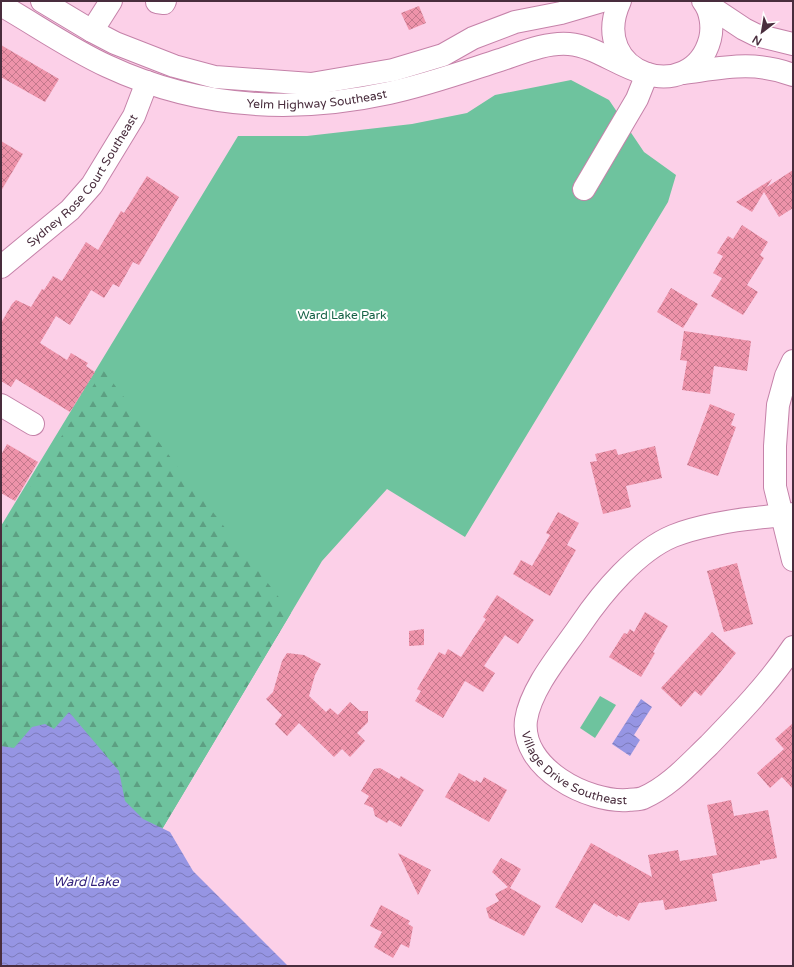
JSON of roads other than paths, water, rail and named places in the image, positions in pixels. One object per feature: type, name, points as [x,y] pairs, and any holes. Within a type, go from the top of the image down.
[{"type":"main road","name":"Yelm Highway Southeast","points":[[42,1],[115,43],[174,66],[215,77],[311,84],[393,70],[442,55],[473,38],[516,22],[561,13],[602,1]]},
{"type":"main road","points":[[92,31],[111,1]]},
{"type":"main road","points":[[584,190],[637,99],[644,73],[627,62],[616,47],[612,24],[620,1]]},
{"type":"main road","points":[[704,2],[744,29],[756,35],[793,44]]},
{"type":"main road","points":[[677,74],[696,63],[708,45],[711,24],[704,2]]},
{"type":"main road","name":"Yelm Highway Southeast","points":[[1,5],[106,66],[147,82],[184,93],[227,101],[299,106],[345,101],[390,93],[550,45],[569,44],[591,50],[625,68],[657,76],[677,74]]},
{"type":"main road","points":[[677,74],[734,66],[756,66],[793,75]]},
{"type":"main road","name":"Sydney Rose Court Southeast","points":[[1,267],[70,210],[92,185],[134,116],[147,82]]},
{"type":"main road","points":[[793,361],[778,405],[775,446],[775,487],[788,515],[793,560]]},
{"type":"main road","points":[[1,405],[33,424]]},
{"type":"main road","name":"Village Drive Southeast","points":[[788,515],[756,518],[712,526],[673,536],[648,552],[624,571],[592,608],[541,683],[530,703],[526,721],[528,737],[537,758],[553,775],[572,787],[596,796],[620,800],[641,799],[666,785],[687,767],[743,711],[782,664],[793,647]]},
{"type":"water","points":[[641,699],[652,707],[634,735],[640,740],[630,756],[612,744]]},
{"type":"water","name":"Ward Lake","points":[[69,712],[119,771],[125,801],[143,819],[170,832],[193,871],[288,966],[1,966],[1,746],[14,748],[32,727],[45,724],[54,729]]},
{"type":"park label","name":"Ward Lake Park","points":[[342,315]]}]
